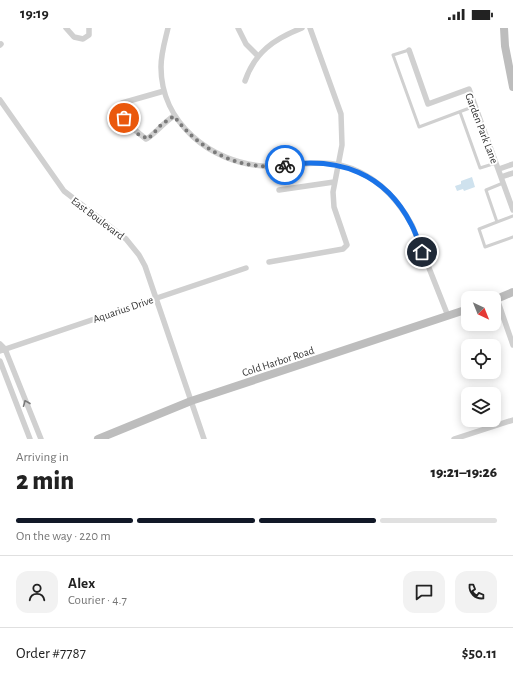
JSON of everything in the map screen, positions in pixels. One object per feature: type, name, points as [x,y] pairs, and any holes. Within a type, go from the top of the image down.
[{"type":"main road","points":[[504,28],[505,46],[513,87]]},
{"type":"main road","points":[[501,297],[513,292]]},
{"type":"main road","name":"Cold Harbor Road","points":[[98,439],[191,401],[461,311]]},
{"type":"street","points":[[66,28],[74,37],[83,39],[89,35],[89,28]]},
{"type":"street","points":[[168,28],[161,56],[162,78],[164,90],[174,116],[185,130],[197,141],[218,154],[239,162],[266,166],[314,162],[339,165],[361,173],[372,179],[399,204],[412,225],[448,316]]},
{"type":"street","points":[[238,28],[246,44],[258,56]]},
{"type":"street","points":[[245,81],[258,56],[278,38],[302,28]]},
{"type":"street","points":[[269,262],[346,248],[347,242],[334,207],[334,182],[339,165],[342,145],[341,114],[310,28]]},
{"type":"street","name":"Garden Park Lane","points":[[409,50],[428,104],[469,89],[513,210]]},
{"type":"street","points":[[164,90],[122,103],[119,110],[130,126],[146,139],[151,138],[162,124],[174,116]]},
{"type":"street","name":"East Boulevard","points":[[0,100],[64,191],[84,208],[118,232],[133,246],[145,266],[204,439]]},
{"type":"street","name":"Garden Park Lane","points":[[498,170],[513,164]]},
{"type":"street","name":"Garden Park Lane","points":[[501,177],[513,173]]},
{"type":"street","points":[[279,190],[334,182]]},
{"type":"street","name":"Aquarius Drive","points":[[2,350],[246,268]]},
{"type":"street","points":[[501,313],[513,345]]},
{"type":"street","points":[[0,344],[41,439]]},
{"type":"street","points":[[0,361],[30,439]]},
{"type":"street","points":[[454,439],[513,420]]},
{"type":"lane","points":[[409,50],[393,56],[419,127],[475,106]]},
{"type":"lane","points":[[460,112],[480,168],[496,163]]},
{"type":"lane","points":[[498,222],[486,190],[503,183]]},
{"type":"lane","points":[[513,216],[479,229],[485,247],[513,237]]},
{"type":"water","points":[[472,177],[475,187],[464,191],[463,189],[457,191],[455,186],[461,184],[461,181]]},
{"type":"way so far","points":[[124,118],[138,134],[148,139],[151,138],[162,124],[174,116],[188,134],[209,150],[229,159],[253,165],[285,165]]},
{"type":"route","points":[[285,165],[314,162],[339,165],[350,168],[372,179],[391,195],[406,214],[412,225],[422,252]]}]
